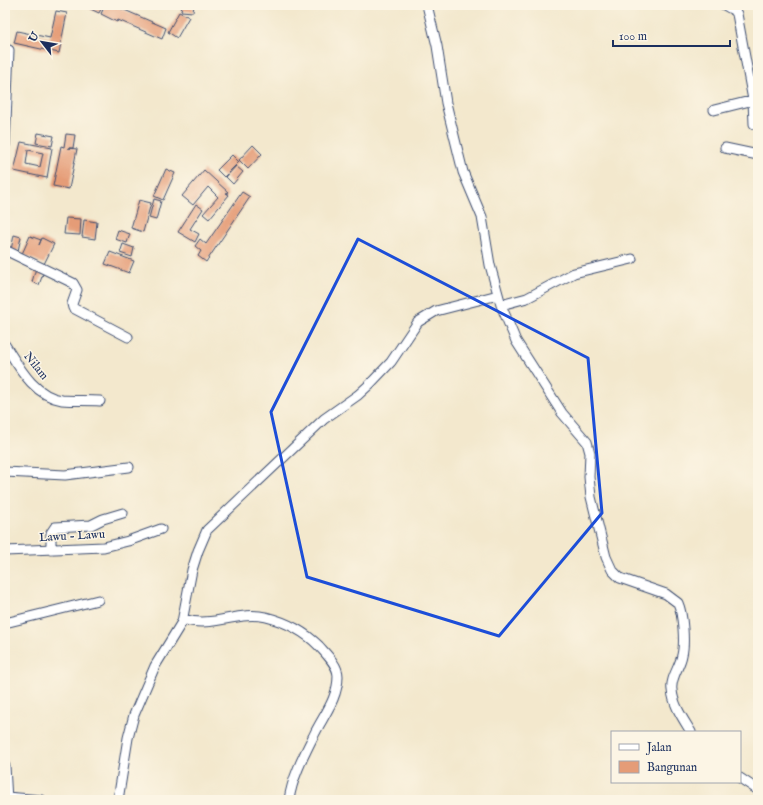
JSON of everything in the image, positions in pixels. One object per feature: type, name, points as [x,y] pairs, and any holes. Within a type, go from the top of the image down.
[{"type":"street","points":[[427,5],[437,46],[442,86],[463,172],[482,217],[490,265],[501,305],[516,341],[562,413],[587,442],[590,453],[590,488],[593,510],[606,557],[612,570],[624,580],[662,593],[671,597],[678,603],[682,618],[683,651],[673,677],[672,691],[677,707],[690,731]]},
{"type":"street","points":[[724,5],[737,14],[755,100],[754,124]]},
{"type":"street","points":[[5,145],[9,50]]},
{"type":"street","points":[[714,110],[755,100]]},
{"type":"street","points":[[725,148],[758,155]]},
{"type":"street","points":[[5,250],[73,283],[77,290],[72,304],[73,308],[128,337]]},
{"type":"street","points":[[501,305],[527,298],[574,273],[632,259]]},
{"type":"street","points":[[118,800],[128,738],[136,710],[155,666],[183,619],[192,570],[198,551],[208,530],[324,419],[358,395],[370,384],[391,362],[418,322],[436,311],[498,295]]},
{"type":"street","name":"Nilam","points":[[5,345],[23,372],[37,389],[45,394],[62,400],[100,401]]},
{"type":"street","points":[[5,472],[65,475],[130,467]]},
{"type":"street","points":[[52,550],[51,533],[55,527],[91,525],[103,519],[123,513]]},
{"type":"street","name":"Lawu - Lawu","points":[[5,551],[104,547],[128,541],[161,529]]},
{"type":"street","points":[[5,621],[9,622],[98,600]]},
{"type":"street","points":[[183,619],[194,623],[210,623],[248,616],[265,617],[291,625],[315,642],[329,656],[338,675],[336,692],[306,754],[289,800]]},
{"type":"street","points":[[5,766],[7,798],[41,800]]},
{"type":"street","points":[[741,779],[758,790]]},
{"type":"highlighted area","points":[[358,239],[588,358],[602,513],[499,636],[307,577],[271,412]]},
{"type":"building","points":[[82,5],[103,5],[99,13]]},
{"type":"building","points":[[105,5],[113,5],[166,28],[162,39],[118,20],[117,22],[101,14]]},
{"type":"building","points":[[182,5],[194,5],[193,12],[181,11]]},
{"type":"building","points":[[56,11],[67,13],[59,53],[14,43],[17,31],[50,38]]},
{"type":"building","points":[[179,12],[189,17],[177,38],[168,32]]},
{"type":"building","points":[[38,133],[54,136],[52,146],[36,143]]},
{"type":"building","points":[[66,134],[75,135],[73,148],[68,148],[77,149],[69,189],[53,186],[61,146],[64,147]]},
{"type":"building","points":[[21,142],[52,148],[47,178],[14,171]],"holes":[[[28,150],[43,153],[40,167],[26,164]]]},
{"type":"building","points":[[253,145],[262,154],[248,169],[239,160]]},
{"type":"building","points":[[232,155],[239,162],[224,177],[217,170]]},
{"type":"building","points":[[236,166],[243,172],[233,184],[226,177]]},
{"type":"building","points":[[166,169],[175,173],[163,200],[154,196]]},
{"type":"building","points":[[204,170],[228,192],[226,193],[229,195],[209,219],[203,214],[218,197],[208,187],[193,205],[182,196]]},
{"type":"building","points":[[242,192],[250,197],[206,262],[198,256],[201,251],[195,246],[200,239],[206,244]]},
{"type":"building","points":[[154,199],[161,201],[156,220],[149,218]]},
{"type":"building","points":[[139,200],[151,203],[143,232],[131,228]]},
{"type":"building","points":[[196,204],[203,209],[190,229],[199,234],[195,242],[178,232]]},
{"type":"building","points":[[66,218],[81,219],[80,235],[64,234]]},
{"type":"building","points":[[84,220],[97,222],[95,239],[82,237]]},
{"type":"building","points":[[118,230],[130,234],[127,243],[115,239]]},
{"type":"building","points":[[14,235],[21,237],[18,251],[11,250]]},
{"type":"building","points":[[30,236],[41,240],[39,245],[42,238],[54,244],[44,264],[22,254]]},
{"type":"building","points":[[123,244],[134,248],[132,257],[120,253]]},
{"type":"building","points":[[110,252],[134,261],[129,273],[105,264]]},
{"type":"building","points":[[36,268],[44,271],[39,285],[32,282]]}]
